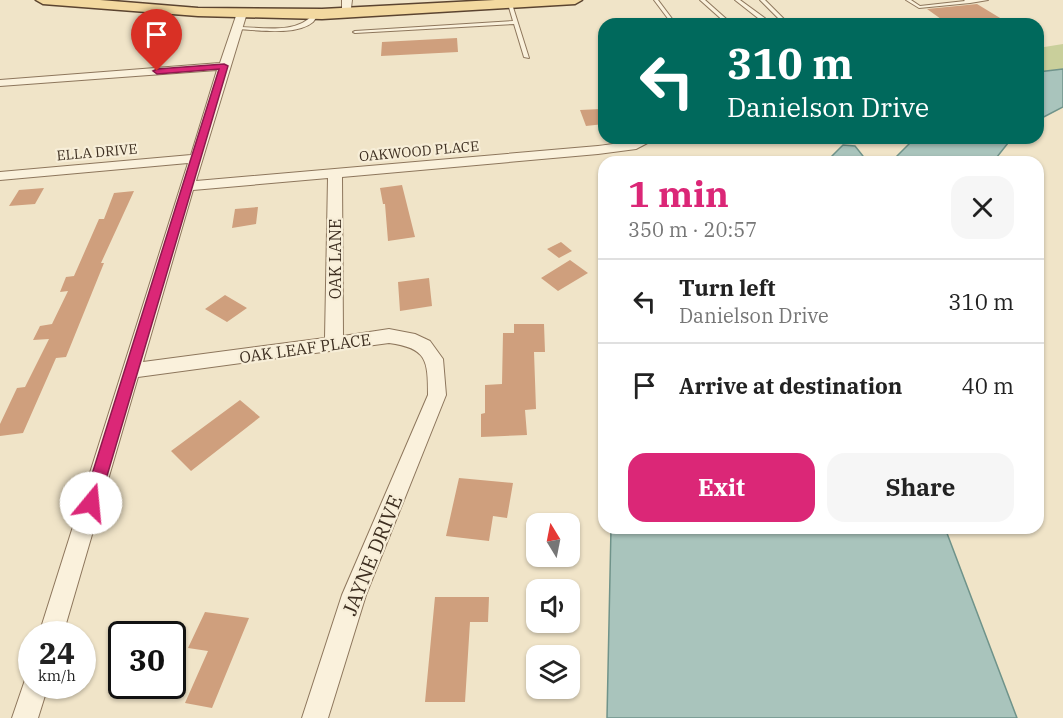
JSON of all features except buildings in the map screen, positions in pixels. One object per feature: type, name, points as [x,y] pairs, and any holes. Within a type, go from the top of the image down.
[{"type":"main road","points":[[43,0],[158,5],[240,21],[316,14],[347,7],[510,4],[575,0]]},
{"type":"street","points":[[55,621],[224,66],[240,21]]},
{"type":"street","points":[[0,83],[224,66]]},
{"type":"street","name":"OAKWOOD PLACE","points":[[188,186],[598,150],[637,144]]},
{"type":"street","name":"ELLA DRIVE","points":[[0,176],[197,158]]},
{"type":"street","name":"OAK LANE","points":[[334,344],[335,174]]},
{"type":"street","name":"OAK LEAF PLACE","points":[[131,371],[389,336],[412,338],[430,350],[438,369],[436,395]]},
{"type":"street","name":"JAYNE DRIVE","points":[[315,718],[323,685],[351,605],[436,395]]},
{"type":"street","points":[[26,718],[31,699]]},
{"type":"lane","points":[[656,0],[670,18]]},
{"type":"lane","points":[[702,0],[723,18]]},
{"type":"lane","points":[[737,0],[761,18]]},
{"type":"lane","points":[[762,0],[781,18]]},
{"type":"lane","points":[[908,0],[919,7],[986,0]]},
{"type":"lane","points":[[510,4],[527,57]]},
{"type":"lane","points":[[355,32],[516,22]]},
{"type":"green space","points":[[1063,44],[1063,69],[1044,71],[1044,47]]},
{"type":"water","points":[[1063,69],[1063,107],[1044,117],[1044,71]]},
{"type":"water","points":[[909,144],[1007,144],[998,156],[897,156]]},
{"type":"water","points":[[843,145],[855,146],[863,156],[832,156]]},
{"type":"water","points":[[611,534],[947,534],[1017,718],[607,718]]},
{"type":"route","points":[[91,503],[224,66],[157,71]]}]
